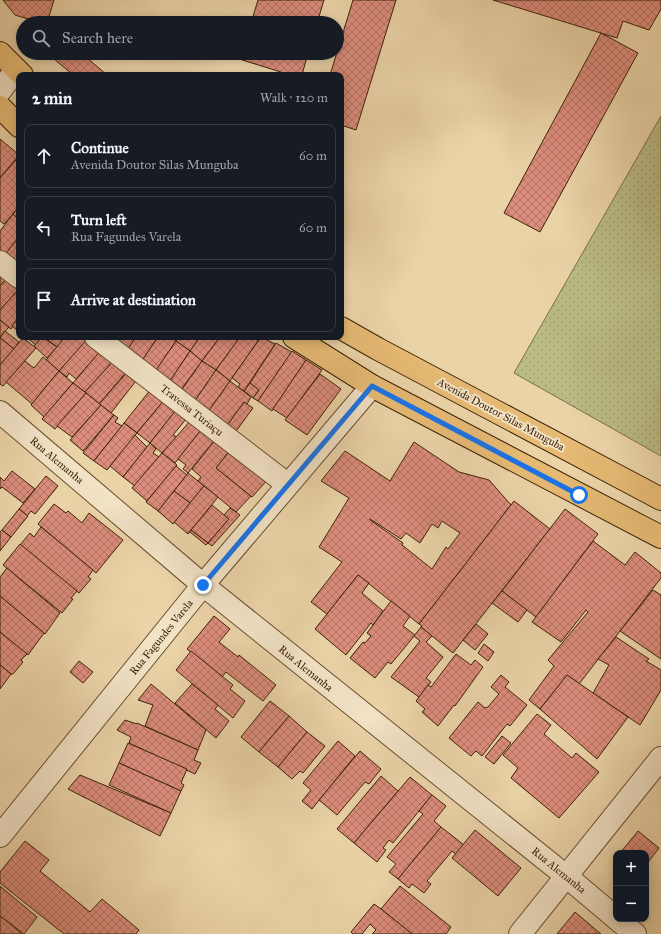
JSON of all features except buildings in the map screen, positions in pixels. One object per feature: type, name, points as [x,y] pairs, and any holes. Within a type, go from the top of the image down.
[{"type":"main road","points":[[0,53],[19,72]]},
{"type":"main road","points":[[0,107],[16,123]]},
{"type":"main road","name":"Avenida Doutor Silas Munguba","points":[[344,330],[661,499]]},
{"type":"main road","points":[[299,340],[372,386],[661,537]]},
{"type":"street","points":[[0,91],[16,75]]},
{"type":"street","points":[[0,262],[16,275]]},
{"type":"street","name":"Travessa Turiaçu","points":[[100,340],[287,484]]},
{"type":"street","name":"Rua Fagundes Varela","points":[[0,836],[203,585],[287,484],[372,386]]},
{"type":"street","name":"Rua Alemanha","points":[[0,412],[203,585],[613,915]]},
{"type":"street","points":[[520,934],[661,758]]},
{"type":"street","name":"Rua Alemanha","points":[[622,922],[635,934]]},
{"type":"green space","points":[[661,116],[661,456],[514,373]]},
{"type":"route","points":[[203,585],[287,484],[372,386],[579,495]]}]
